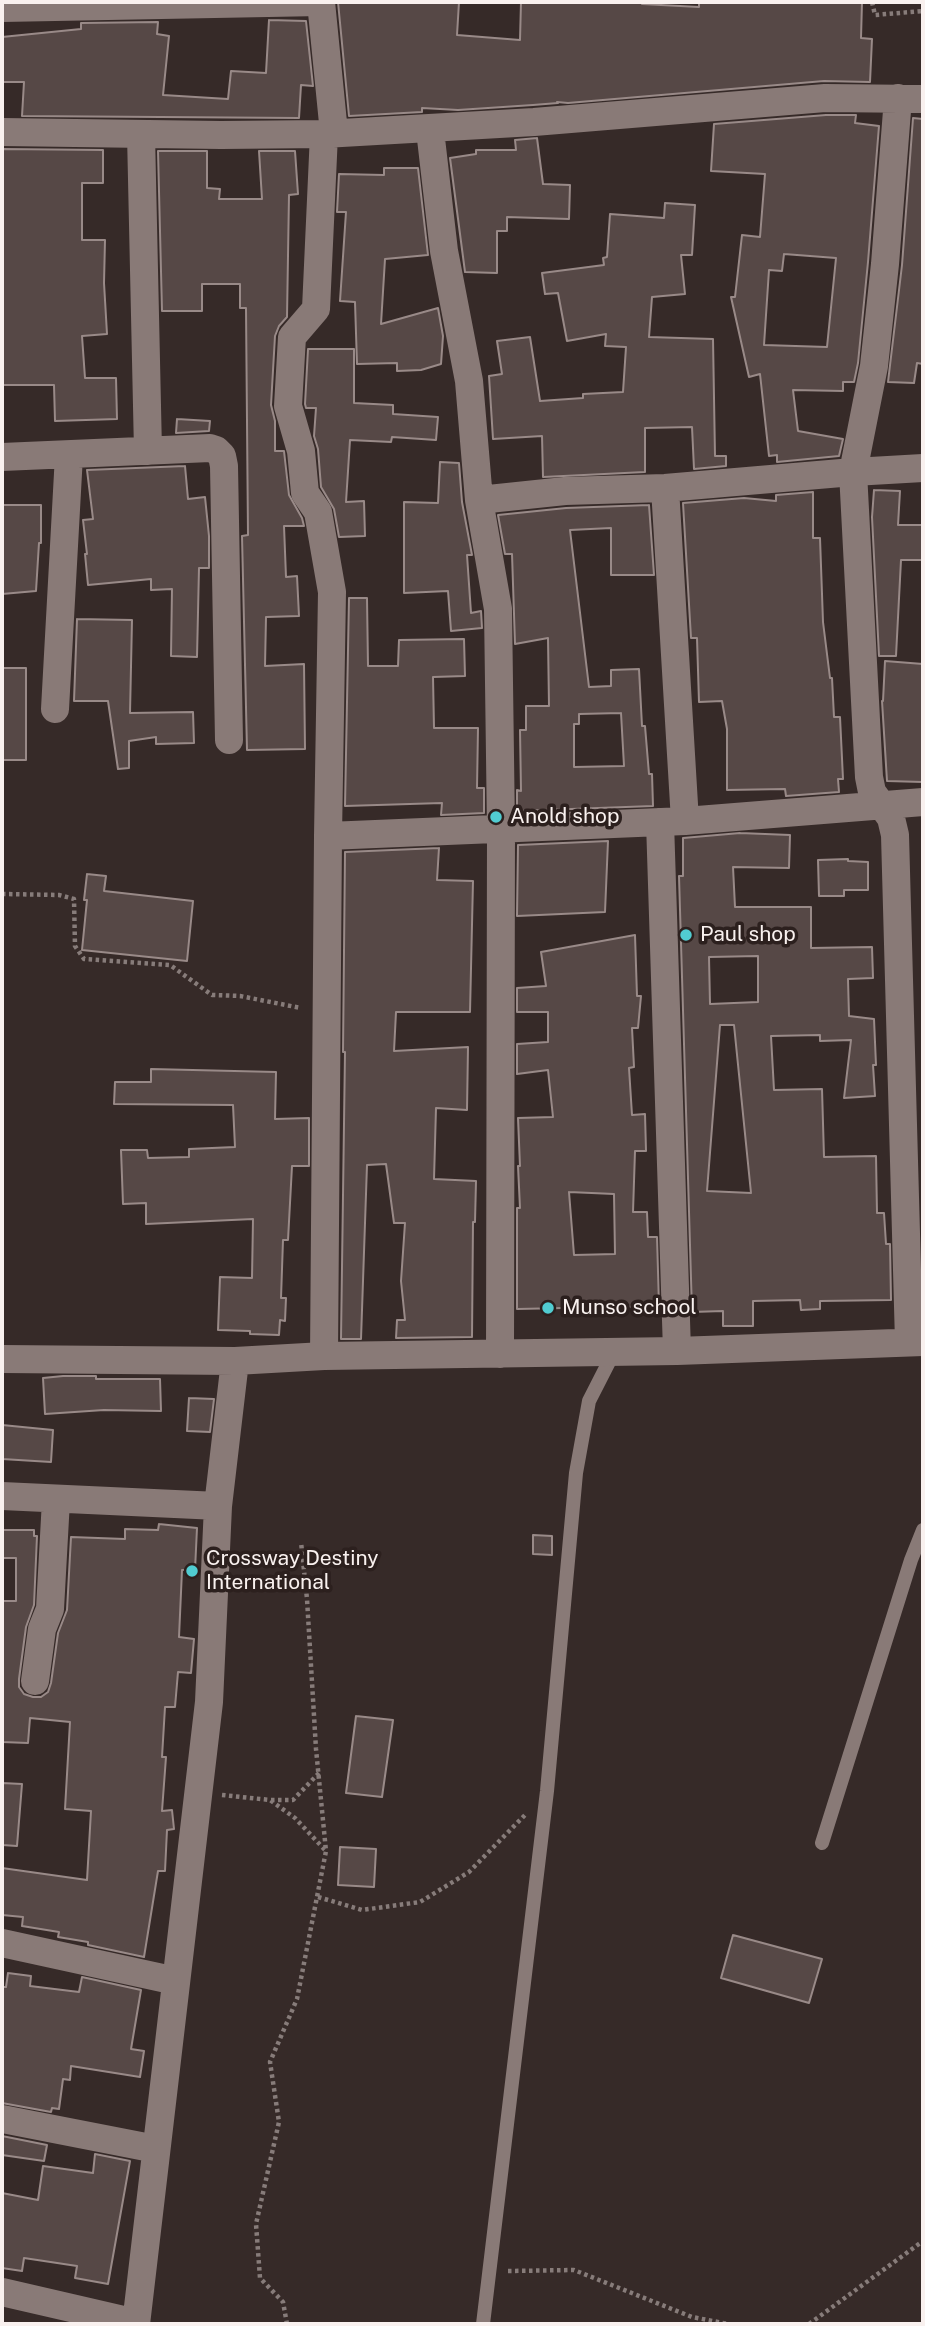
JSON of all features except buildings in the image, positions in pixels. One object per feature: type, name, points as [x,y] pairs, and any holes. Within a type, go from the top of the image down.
[{"type":"street","points":[[2,8],[321,2],[329,133],[316,309],[292,337],[288,406],[301,452],[305,493],[318,512],[331,592],[324,1356]]},
{"type":"street","points":[[2,132],[221,135],[430,130],[793,100],[910,99],[885,264],[874,366],[853,472],[866,756],[872,792],[891,818],[895,835],[916,1342],[677,1351],[324,1356],[235,1361],[2,1359]]},
{"type":"street","points":[[430,130],[444,251],[469,381],[480,500],[498,609],[501,830],[500,1353]]},
{"type":"street","points":[[141,134],[148,451]]},
{"type":"street","points":[[2,457],[210,448],[222,456],[229,740]]},
{"type":"street","points":[[55,709],[69,455]]},
{"type":"street","points":[[480,500],[565,491],[665,488],[923,468]]},
{"type":"street","points":[[665,488],[673,821],[677,1351]]},
{"type":"street","points":[[328,836],[673,821],[923,802]]},
{"type":"street","points":[[2,2292],[136,2324],[209,1702],[218,1506],[235,1361]]},
{"type":"street","points":[[2,1496],[218,1506]]},
{"type":"street","points":[[35,1681],[42,1629],[50,1609],[56,1500]]},
{"type":"street","points":[[2,1943],[176,1981]]},
{"type":"street","points":[[2,2119],[156,2149]]},
{"type":"lane","points":[[483,2324],[547,1791],[576,1473],[589,1401],[614,1352]]},
{"type":"lane","points":[[822,1843],[911,1560],[923,1531]]},
{"type":"path","points":[[872,2],[875,15],[923,11]]},
{"type":"path","points":[[2,894],[59,895],[74,899],[75,946],[85,959],[170,965],[212,995],[240,996],[326,1013]]},
{"type":"path","points":[[287,2324],[283,2302],[260,2278],[256,2224],[279,2122],[270,2062],[297,1999],[326,1851],[301,1542]]},
{"type":"path","points":[[198,1794],[293,1800],[319,1773]]},
{"type":"path","points":[[318,1897],[362,1910],[421,1902],[469,1872],[547,1791]]},
{"type":"path","points":[[270,1800],[295,1818],[326,1851]]},
{"type":"path","points":[[809,2324],[923,2241]]},
{"type":"path","points":[[489,2270],[574,2270],[692,2317],[728,2324]]},
{"type":"place","name":"Anold shop","points":[[496,817]]},
{"type":"place","name":"Paul shop","points":[[686,935]]},
{"type":"place","name":"Munso school","points":[[548,1308]]},
{"type":"place","name":"Crossway Destiny International","points":[[192,1571]]}]
